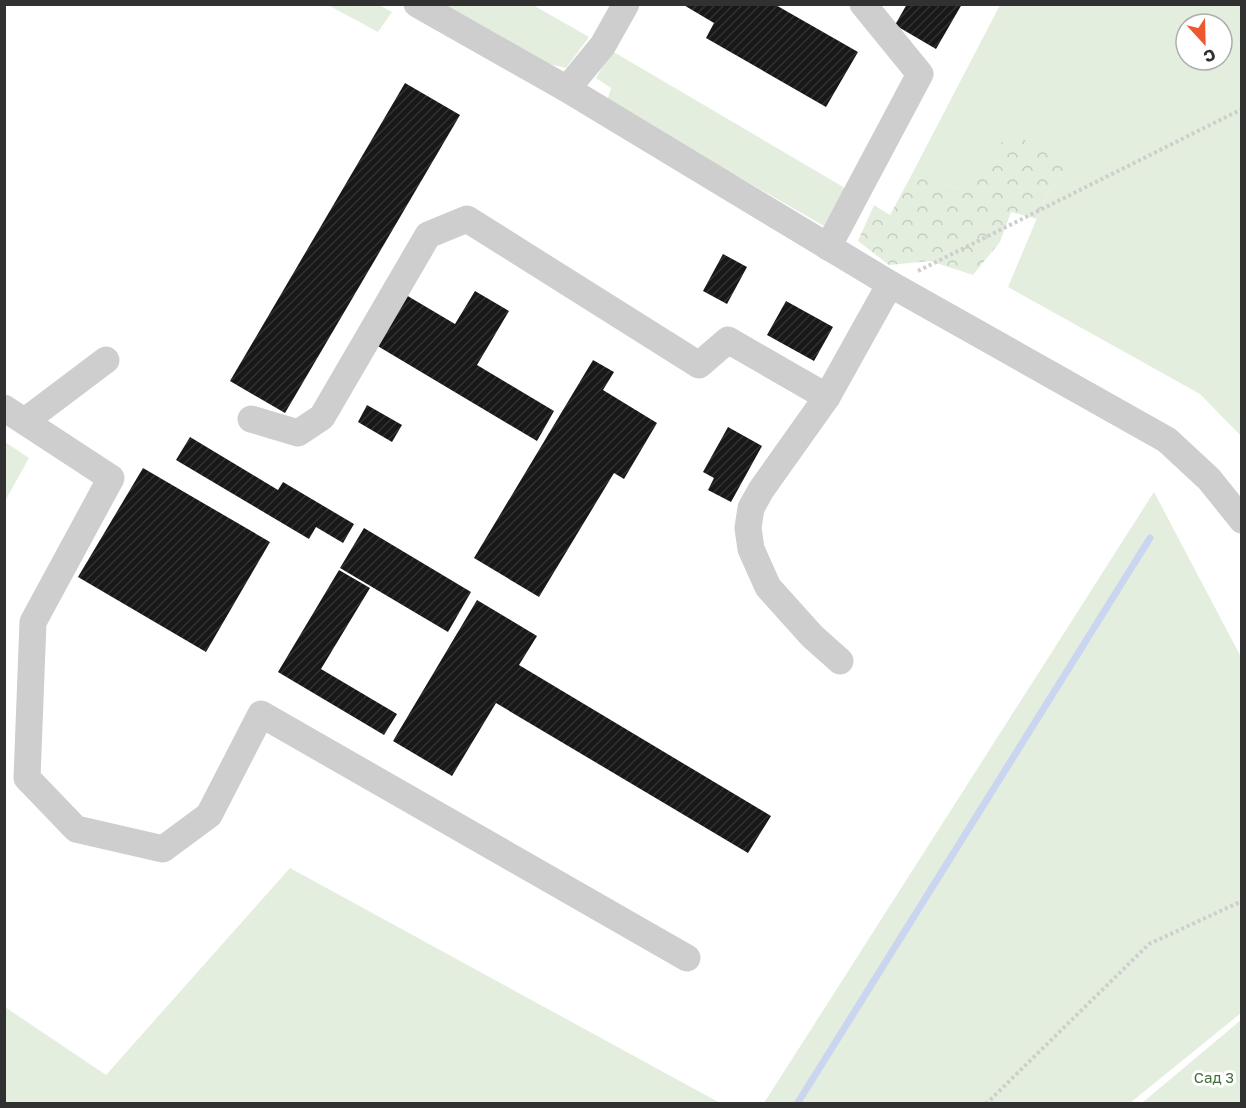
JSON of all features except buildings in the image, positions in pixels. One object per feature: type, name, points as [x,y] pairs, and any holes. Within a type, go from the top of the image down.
[{"type":"street","points":[[417,4],[567,89],[890,284],[1167,440],[1209,479],[1242,520]]},
{"type":"street","points":[[567,89],[603,45],[626,4]]},
{"type":"street","points":[[828,247],[920,74],[863,4]]},
{"type":"street","points":[[251,419],[298,433],[322,417],[428,235],[467,219],[699,365],[728,340],[827,397]]},
{"type":"street","points":[[840,661],[812,636],[768,587],[751,549],[748,528],[751,508],[761,490],[827,397],[890,284]]},
{"type":"street","points":[[106,360],[15,415],[111,478],[33,622],[27,778],[76,830],[163,849],[208,815],[261,714],[687,958]]},
{"type":"path","points":[[890,284],[1242,109]]},
{"type":"path","points":[[986,1104],[1149,944],[1242,901]]},
{"type":"green space","points":[[328,5],[379,5],[392,12],[378,32]]},
{"type":"green space","points":[[442,5],[533,5],[589,37],[566,68],[545,63]]},
{"type":"green space","points":[[1000,5],[1241,5],[1241,436],[1200,394],[1008,287],[1048,192],[1068,164],[964,190],[911,176]]},
{"type":"green space","points":[[612,51],[845,188],[824,226],[607,101],[611,88],[596,78]]},
{"type":"green space","points":[[1010,132],[1068,164],[1048,192],[1037,219],[1011,212],[1000,242],[973,275],[930,261],[889,265],[858,241],[874,205],[890,215],[911,176],[964,190]]},
{"type":"green space","points":[[5,442],[29,458],[5,501]]},
{"type":"green space","points":[[1154,492],[1241,657],[1241,1013],[1130,1103],[764,1103]]},
{"type":"green space","points":[[290,868],[720,1103],[5,1103],[5,1007],[106,1075]]},
{"type":"green space","name":"Сад 3","points":[[1241,1020],[1241,1103],[1142,1103]]},
{"type":"waterway","points":[[797,1104],[1150,538]]}]
